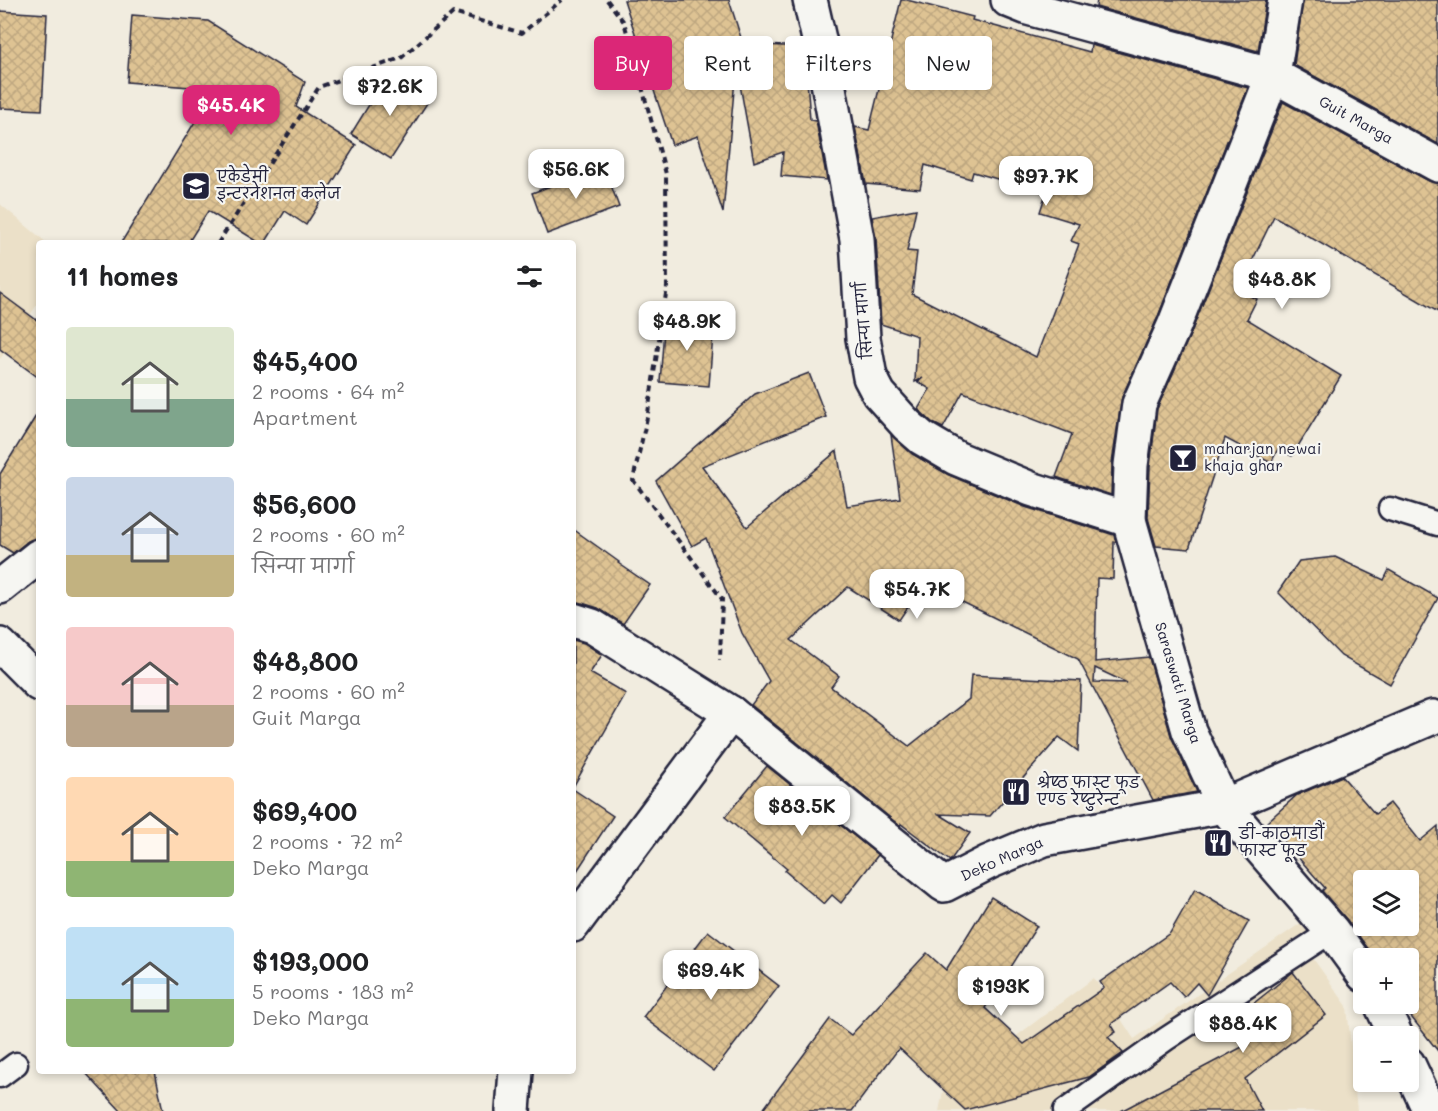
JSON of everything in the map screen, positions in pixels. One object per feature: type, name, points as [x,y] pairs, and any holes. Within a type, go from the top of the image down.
[{"type":"street","name":"सिन्पा मार्गा","points":[[810,0],[857,239],[863,338],[870,377],[879,394],[922,438],[956,458],[1031,489],[1129,520]]},
{"type":"street","name":"Guit Marga","points":[[1008,0],[1039,11],[1273,75],[1438,165]]},
{"type":"street","name":"Saraswati Marga","points":[[1285,0],[1273,75],[1174,326],[1139,404],[1131,465],[1129,520],[1190,731],[1224,806],[1332,931],[1353,960]]},
{"type":"street","points":[[0,587],[36,558]]},
{"type":"street","name":"Deko Marga","points":[[576,621],[592,626],[731,713],[944,885],[989,862],[1044,839],[1224,806]]},
{"type":"street","points":[[0,645],[36,681]]},
{"type":"street","points":[[576,921],[731,713]]},
{"type":"street","points":[[1224,806],[1433,717]]},
{"type":"street","points":[[513,1111],[516,1074]]},
{"type":"street","points":[[1419,1088],[1430,1111]]},
{"type":"lane","points":[[1390,509],[1438,524]]},
{"type":"lane","points":[[1065,1111],[1166,1039],[1332,931]]},
{"type":"path","points":[[220,240],[319,87],[401,58],[453,13],[522,33],[562,0]]},
{"type":"path","points":[[607,0],[624,22],[666,174],[667,286],[648,413],[633,480],[722,599],[719,674],[731,713]]},
{"type":"shaded area","points":[[0,204],[43,240],[36,240],[36,306],[0,359]]},
{"type":"shaded area","points":[[1308,918],[1328,946],[1312,957],[1347,1006],[1353,1092],[1355,1092],[1357,1111],[939,1111],[943,1091],[1094,978],[1134,1039]]},
{"type":"building","points":[[624,0],[729,0],[740,36],[684,36],[684,90],[734,90],[723,213],[698,136],[672,145],[654,90],[672,90],[672,36],[636,36]]},
{"type":"building","points":[[901,0],[907,0],[1090,52],[1091,45],[1248,88],[1157,319],[1122,397],[1112,463],[1111,495],[1056,477],[1072,434],[963,392],[943,428],[933,423],[918,409],[930,389],[918,382],[923,378],[915,382],[917,336],[881,324],[876,238],[872,217],[916,209],[907,251],[917,252],[912,294],[1036,357],[1079,244],[1071,241],[1079,224],[1040,212],[1046,193],[973,172],[971,179],[925,165],[920,189],[866,184],[855,127],[869,130],[879,90],[893,90],[892,36]]},
{"type":"building","points":[[1097,0],[1266,0],[1258,51],[1096,7]]},
{"type":"building","points":[[1303,0],[1438,0],[1438,144],[1294,65]]},
{"type":"building","points":[[0,11],[47,14],[42,110],[0,108]]},
{"type":"building","points":[[132,15],[208,21],[305,82],[296,107],[356,145],[306,225],[285,211],[267,240],[255,240],[208,211],[190,240],[123,240],[215,89],[127,82]]},
{"type":"building","points":[[773,46],[785,46],[785,90],[808,90],[810,120],[816,121],[827,180],[781,176],[783,152],[754,162],[741,90],[773,90]]},
{"type":"building","points":[[388,74],[429,100],[391,159],[351,134]]},
{"type":"building","points":[[1283,102],[1438,184],[1438,312],[1274,216],[1238,290],[1257,299],[1247,319],[1341,376],[1292,456],[1278,449],[1271,463],[1225,438],[1189,549],[1156,546],[1148,518],[1150,467],[1157,409],[1191,333]]},
{"type":"building","points":[[604,166],[619,207],[547,234],[532,193]]},
{"type":"building","points":[[0,293],[36,320],[36,376],[0,349]]},
{"type":"building","points":[[665,317],[714,322],[709,386],[660,382]]},
{"type":"building","points":[[809,373],[826,417],[702,466],[747,527],[837,451],[847,506],[900,498],[891,435],[912,454],[949,475],[1025,507],[1114,535],[1116,542],[1114,542],[1113,579],[1097,578],[1095,662],[1149,657],[1171,736],[1197,792],[1153,800],[1078,659],[924,583],[899,620],[848,587],[791,640],[839,676],[831,687],[909,746],[969,699],[971,675],[1081,681],[1078,751],[1059,737],[990,816],[939,814],[970,833],[950,861],[901,824],[900,826],[751,705],[769,681],[742,633],[706,538],[692,546],[656,481],[755,394]],"holes":[[[1095,668],[1127,683],[1094,682]]]},
{"type":"building","points":[[36,416],[36,539],[28,541],[13,553],[0,545],[0,474]]},
{"type":"building","points":[[576,531],[650,585],[623,624],[598,608],[576,602]]},
{"type":"building","points":[[1335,557],[1384,580],[1389,570],[1438,598],[1390,684],[1341,656],[1278,592],[1299,561]]},
{"type":"building","points":[[576,641],[584,643],[602,655],[590,673],[626,694],[576,782]]},
{"type":"building","points":[[767,766],[878,855],[841,903],[832,895],[824,904],[785,871],[787,869],[725,817]]},
{"type":"building","points":[[1342,776],[1375,814],[1390,803],[1420,841],[1438,826],[1438,1051],[1409,1014],[1419,1014],[1419,948],[1368,948],[1359,936],[1419,936],[1419,870],[1353,870],[1353,928],[1322,891],[1325,888],[1267,822],[1297,795]]},
{"type":"building","points":[[576,791],[613,816],[576,872]]},
{"type":"building","points":[[1195,889],[1249,921],[1207,995],[1197,983],[1184,997],[1170,982],[1111,1024],[1116,1032],[1108,1037],[1123,1053],[1089,1077],[965,1110],[899,1048],[852,1111],[762,1111],[830,1019],[851,1035],[927,953],[946,970],[991,897],[1037,926],[985,1008],[1024,1044],[1104,988],[1100,982],[1170,933]]},
{"type":"building","points":[[708,931],[779,986],[714,1071],[643,1017]]},
{"type":"building","points":[[1293,972],[1326,1015],[1245,1079],[1262,1111],[1121,1111],[1246,1045],[1229,1023]]},
{"type":"building","points":[[87,1074],[156,1074],[163,1111],[121,1111]]},
{"type":"place","name":"एकेडेमी इन्टरनेशनल कलेज","points":[[196,186]]},
{"type":"place","name":"maharjan newai khaja ghar","points":[[1183,458]]},
{"type":"place","name":"श्रेष्ठ फास्ट फूड एण्ड रेष्टुरेन्ट","points":[[1016,792]]},
{"type":"place","name":"डी-काठमाडौं फास्ट फूड","points":[[1218,843]]}]
